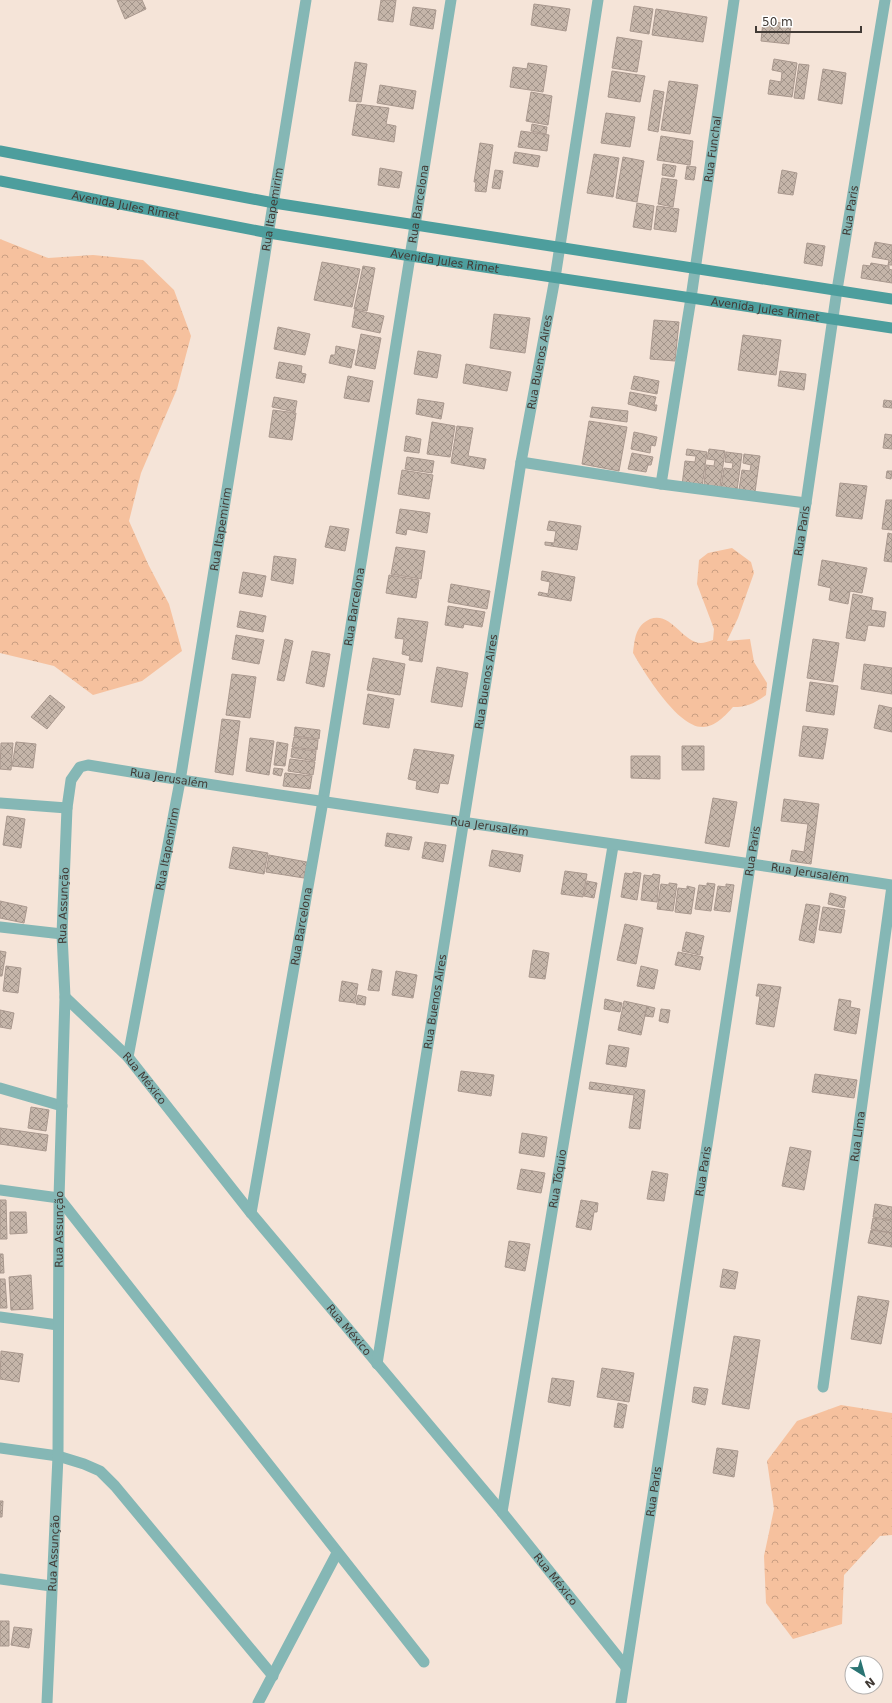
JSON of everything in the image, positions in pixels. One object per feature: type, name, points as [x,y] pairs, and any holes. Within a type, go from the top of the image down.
[{"type":"main road","points":[[0,151],[274,203],[892,299]]},
{"type":"main road","name":"Avenida Jules Rimet","points":[[0,181],[269,233],[555,278],[892,328]]},
{"type":"street","name":"Rua Itapemirim","points":[[128,1057],[180,781],[306,0]]},
{"type":"street","name":"Rua Barcelona","points":[[251,1213],[323,801],[451,0]]},
{"type":"street","name":"Rua Buenos Aires","points":[[377,1364],[521,462],[555,278],[598,0]]},
{"type":"street","name":"Rua Funchal","points":[[661,484],[691,298],[734,0]]},
{"type":"street","name":"Rua Paris","points":[[621,1703],[806,503],[837,290],[886,0]]},
{"type":"street","points":[[521,462],[661,484],[806,503]]},
{"type":"street","name":"Rua Jerusalém","points":[[88,766],[180,781],[464,822],[613,846],[750,864],[892,886]]},
{"type":"street","name":"Rua Assunção","points":[[47,1703],[51,1586],[58,1456],[59,1198],[65,998],[62,934],[67,808],[71,780],[80,767],[88,766]]},
{"type":"street","points":[[0,803],[67,808]]},
{"type":"street","name":"Rua Tóquio","points":[[502,1512],[613,846]]},
{"type":"street","name":"Rua Lima","points":[[823,1387],[892,886]]},
{"type":"street","points":[[0,927],[62,934]]},
{"type":"street","name":"Rua México","points":[[65,998],[128,1057],[251,1213],[502,1512],[626,1667]]},
{"type":"street","points":[[0,1088],[62,1106]]},
{"type":"street","points":[[0,1190],[59,1198],[424,1662]]},
{"type":"street","points":[[0,1317],[58,1324]]},
{"type":"street","points":[[0,1448],[58,1456],[100,1471],[115,1486],[273,1676]]},
{"type":"street","points":[[258,1703],[337,1553]]},
{"type":"street","points":[[0,1579],[51,1586]]},
{"type":"green space","points":[[0,239],[48,258],[93,255],[143,260],[174,290],[191,336],[177,389],[141,473],[129,521],[148,564],[169,604],[182,651],[142,681],[93,695],[54,666],[0,653]]},
{"type":"green space","points":[[732,548],[751,562],[754,573],[738,618],[727,641],[750,639],[754,662],[767,683],[766,695],[751,704],[733,707],[716,723],[703,727],[693,725],[683,719],[663,698],[633,653],[634,643],[641,625],[650,619],[657,618],[664,619],[694,641],[701,643],[713,640],[714,629],[697,584],[699,560],[708,553]]},
{"type":"green space","points":[[841,1405],[892,1413],[892,1535],[880,1536],[844,1575],[842,1624],[793,1639],[766,1603],[764,1556],[774,1509],[767,1461],[797,1421]]},
{"type":"building","points":[[117,0],[142,0],[146,9],[125,19]]},
{"type":"building","points":[[381,0],[396,0],[393,22],[378,20]]},
{"type":"building","points":[[534,4],[570,9],[566,31],[531,25]]},
{"type":"building","points":[[634,6],[653,9],[649,34],[630,31]]},
{"type":"building","points":[[413,7],[436,10],[433,29],[410,25]]},
{"type":"building","points":[[656,9],[707,17],[703,42],[652,35]]},
{"type":"building","points":[[763,21],[791,24],[789,44],[761,41]]},
{"type":"building","points":[[617,37],[642,41],[637,72],[612,68]]},
{"type":"building","points":[[774,59],[797,63],[792,97],[768,94],[770,80],[781,82],[782,72],[772,70]]},
{"type":"building","points":[[355,62],[367,64],[361,102],[349,101]]},
{"type":"building","points":[[528,63],[547,66],[543,92],[510,87],[513,67],[527,69]]},
{"type":"building","points":[[799,64],[809,65],[804,99],[794,98]]},
{"type":"building","points":[[823,69],[846,73],[842,104],[818,100]]},
{"type":"building","points":[[612,71],[645,76],[640,102],[608,97]]},
{"type":"building","points":[[669,81],[698,85],[690,134],[661,130]]},
{"type":"building","points":[[380,85],[416,91],[413,109],[377,103]]},
{"type":"building","points":[[654,90],[664,92],[658,132],[648,130]]},
{"type":"building","points":[[531,92],[552,96],[548,125],[526,121]]},
{"type":"building","points":[[357,104],[389,108],[386,124],[396,126],[394,142],[352,135]]},
{"type":"building","points":[[606,113],[635,117],[630,147],[601,143]]},
{"type":"building","points":[[532,124],[547,127],[546,134],[531,131]]},
{"type":"building","points":[[521,131],[549,135],[547,151],[518,147]]},
{"type":"building","points":[[661,136],[693,141],[690,165],[657,160]]},
{"type":"building","points":[[480,143],[493,145],[486,192],[475,191],[476,182],[474,182]]},
{"type":"building","points":[[515,152],[540,156],[538,167],[513,163]]},
{"type":"building","points":[[594,154],[619,158],[613,197],[587,193]]},
{"type":"building","points":[[623,157],[644,161],[637,202],[616,198]]},
{"type":"building","points":[[663,164],[676,166],[674,177],[662,175]]},
{"type":"building","points":[[687,166],[696,167],[694,180],[685,179]]},
{"type":"building","points":[[380,168],[402,172],[399,188],[378,185]]},
{"type":"building","points":[[495,170],[503,171],[500,189],[492,188]]},
{"type":"building","points":[[782,170],[797,173],[793,195],[778,193]]},
{"type":"building","points":[[662,178],[677,180],[673,207],[658,204]]},
{"type":"building","points":[[637,203],[654,206],[651,230],[633,227]]},
{"type":"building","points":[[657,206],[679,209],[676,232],[654,229]]},
{"type":"building","points":[[875,242],[892,245],[892,265],[888,265],[889,260],[872,257]]},
{"type":"building","points":[[807,243],[825,246],[822,266],[804,263]]},
{"type":"building","points":[[322,262],[360,269],[352,307],[314,300]]},
{"type":"building","points":[[871,263],[889,266],[889,269],[892,270],[892,283],[861,278],[863,265],[870,266]]},
{"type":"building","points":[[363,266],[375,268],[367,311],[354,309]]},
{"type":"building","points":[[355,310],[384,316],[380,333],[352,327]]},
{"type":"building","points":[[494,314],[530,318],[525,353],[490,348]]},
{"type":"building","points":[[654,320],[679,322],[675,361],[650,359]]},
{"type":"building","points":[[278,327],[310,334],[305,355],[274,349]]},
{"type":"building","points":[[361,334],[381,338],[375,369],[355,365]]},
{"type":"building","points":[[743,335],[781,340],[776,375],[738,370]]},
{"type":"building","points":[[336,346],[355,350],[351,368],[329,363],[331,355],[335,355]]},
{"type":"building","points":[[418,351],[441,355],[437,378],[414,374]]},
{"type":"building","points":[[279,362],[302,366],[301,373],[306,374],[304,383],[276,378]]},
{"type":"building","points":[[466,364],[511,372],[507,391],[463,383]]},
{"type":"building","points":[[780,371],[806,374],[804,390],[778,386]]},
{"type":"building","points":[[348,376],[373,381],[369,402],[344,398]]},
{"type":"building","points":[[634,376],[659,381],[657,394],[631,389]]},
{"type":"building","points":[[630,392],[656,397],[654,405],[657,405],[656,411],[628,404]]},
{"type":"building","points":[[274,397],[297,401],[295,412],[272,407]]},
{"type":"building","points":[[418,399],[444,403],[441,419],[416,414]]},
{"type":"building","points":[[884,400],[892,401],[892,408],[883,407]]},
{"type":"building","points":[[592,407],[628,411],[627,422],[590,417]]},
{"type":"building","points":[[273,410],[296,413],[292,440],[269,437]]},
{"type":"building","points":[[589,421],[627,427],[619,471],[582,464]]},
{"type":"building","points":[[432,422],[455,426],[450,457],[427,454]]},
{"type":"building","points":[[457,426],[473,428],[468,456],[486,459],[484,469],[451,463]]},
{"type":"building","points":[[634,432],[657,437],[655,446],[651,445],[650,453],[631,449]]},
{"type":"building","points":[[885,434],[892,435],[892,449],[883,448]]},
{"type":"building","points":[[406,436],[421,439],[419,453],[404,451]]},
{"type":"building","points":[[687,449],[707,452],[702,487],[682,485],[685,461],[695,462],[696,456],[686,455]]},
{"type":"building","points":[[709,449],[725,451],[720,487],[704,485],[706,465],[714,466],[715,460],[707,459]]},
{"type":"building","points":[[726,452],[742,454],[737,490],[721,488],[724,468],[732,469],[733,463],[725,462]]},
{"type":"building","points":[[632,453],[653,457],[651,465],[648,465],[646,472],[628,469]]},
{"type":"building","points":[[744,454],[760,456],[755,492],[739,490],[742,470],[750,471],[751,465],[743,463]]},
{"type":"building","points":[[407,457],[434,461],[432,473],[405,469]]},
{"type":"building","points":[[402,470],[433,475],[429,499],[398,494]]},
{"type":"building","points":[[887,471],[892,471],[891,479],[886,478]]},
{"type":"building","points":[[840,483],[867,486],[862,519],[836,516]]},
{"type":"building","points":[[886,500],[892,500],[892,530],[882,529]]},
{"type":"building","points":[[400,509],[430,513],[427,533],[407,529],[406,535],[396,533]]},
{"type":"building","points":[[549,521],[581,526],[577,550],[545,545],[545,542],[554,543],[556,531],[547,530]]},
{"type":"building","points":[[330,526],[349,529],[345,551],[325,547]]},
{"type":"building","points":[[888,533],[892,534],[892,562],[884,561]]},
{"type":"building","points":[[396,547],[425,551],[421,579],[391,574]]},
{"type":"building","points":[[274,556],[296,559],[293,584],[271,580]]},
{"type":"building","points":[[822,560],[867,568],[862,593],[850,591],[848,604],[829,600],[831,588],[818,585]]},
{"type":"building","points":[[542,571],[575,577],[571,601],[538,595],[539,592],[548,594],[550,582],[541,580]]},
{"type":"building","points":[[243,572],[266,576],[262,597],[239,593]]},
{"type":"building","points":[[389,575],[419,580],[416,598],[386,593]]},
{"type":"building","points":[[451,584],[490,591],[487,609],[448,602]]},
{"type":"building","points":[[853,594],[873,598],[871,610],[886,612],[884,627],[868,625],[865,641],[846,638]]},
{"type":"building","points":[[448,606],[485,612],[482,627],[464,624],[463,628],[445,625]]},
{"type":"building","points":[[240,611],[266,616],[263,632],[237,627]]},
{"type":"building","points":[[398,618],[428,622],[422,662],[409,660],[410,656],[402,654],[404,639],[395,638]]},
{"type":"building","points":[[236,635],[264,640],[259,664],[232,659]]},
{"type":"building","points":[[285,639],[293,641],[284,681],[277,680]]},
{"type":"building","points":[[813,639],[839,643],[833,682],[807,678]]},
{"type":"building","points":[[312,651],[330,654],[324,687],[306,683]]},
{"type":"building","points":[[373,658],[405,664],[400,695],[367,690]]},
{"type":"building","points":[[864,664],[892,668],[892,694],[861,689]]},
{"type":"building","points":[[437,667],[468,673],[462,707],[431,702]]},
{"type":"building","points":[[232,674],[256,677],[250,718],[226,715]]},
{"type":"building","points":[[810,682],[838,686],[834,715],[806,711]]},
{"type":"building","points":[[368,694],[394,699],[389,728],[363,724]]},
{"type":"building","points":[[50,695],[65,707],[47,729],[31,717]]},
{"type":"building","points":[[879,705],[892,708],[892,732],[874,728]]},
{"type":"building","points":[[222,719],[240,721],[233,775],[215,772]]},
{"type":"building","points":[[803,726],[828,729],[823,759],[799,756]]},
{"type":"building","points":[[295,727],[320,730],[319,739],[294,736]]},
{"type":"building","points":[[294,737],[318,740],[317,750],[292,747]]},
{"type":"building","points":[[250,738],[274,741],[269,775],[246,771]]},
{"type":"building","points":[[16,742],[36,744],[33,768],[12,766]]},
{"type":"building","points":[[277,742],[288,744],[285,766],[274,765]]},
{"type":"building","points":[[1,743],[13,743],[11,770],[0,769]]},
{"type":"building","points":[[682,746],[704,746],[704,770],[682,770]]},
{"type":"building","points":[[292,748],[316,751],[315,761],[291,757]]},
{"type":"building","points":[[414,749],[454,755],[448,784],[440,783],[438,793],[416,789],[417,781],[408,779]]},
{"type":"building","points":[[631,756],[660,756],[660,779],[631,778]]},
{"type":"building","points":[[290,759],[315,762],[313,775],[288,771]]},
{"type":"building","points":[[274,768],[283,769],[281,776],[273,774]]},
{"type":"building","points":[[285,773],[312,776],[310,789],[283,786]]},
{"type":"building","points":[[713,798],[737,802],[729,847],[705,843]]},
{"type":"building","points":[[784,799],[819,804],[811,864],[790,861],[792,850],[804,852],[808,824],[781,821]]},
{"type":"building","points":[[7,816],[25,819],[21,848],[3,845]]},
{"type":"building","points":[[387,833],[412,837],[409,850],[385,846]]},
{"type":"building","points":[[425,842],[446,845],[443,862],[422,858]]},
{"type":"building","points":[[233,847],[268,853],[264,874],[229,868]]},
{"type":"building","points":[[492,850],[523,855],[520,872],[489,866]]},
{"type":"building","points":[[269,855],[307,862],[304,878],[266,872]]},
{"type":"building","points":[[565,871],[587,874],[583,897],[561,894]]},
{"type":"building","points":[[633,872],[641,873],[637,900],[621,897],[625,873],[633,874]]},
{"type":"building","points":[[653,874],[660,875],[657,902],[641,900],[644,875],[652,876]]},
{"type":"building","points":[[587,881],[597,883],[594,898],[584,896]]},
{"type":"building","points":[[669,883],[677,884],[673,911],[657,909],[661,884],[669,885]]},
{"type":"building","points":[[707,883],[715,884],[711,911],[695,909],[699,885],[707,886]]},
{"type":"building","points":[[726,884],[734,885],[730,912],[714,910],[718,886],[726,887]]},
{"type":"building","points":[[687,886],[695,888],[691,914],[675,912],[678,888],[687,889]]},
{"type":"building","points":[[830,893],[846,897],[844,908],[828,904]]},
{"type":"building","points":[[0,901],[27,907],[24,923],[0,918]]},
{"type":"building","points":[[806,904],[820,906],[814,943],[799,940]]},
{"type":"building","points":[[823,907],[845,910],[841,933],[819,930]]},
{"type":"building","points":[[625,924],[643,928],[636,964],[617,960]]},
{"type":"building","points":[[686,932],[704,936],[700,955],[682,951]]},
{"type":"building","points":[[533,950],[549,953],[545,979],[529,977]]},
{"type":"building","points":[[0,951],[6,952],[2,976],[0,976]]},
{"type":"building","points":[[678,952],[703,957],[700,970],[675,965]]},
{"type":"building","points":[[6,966],[21,968],[18,993],[3,991]]},
{"type":"building","points":[[641,966],[658,970],[654,989],[637,986]]},
{"type":"building","points":[[372,969],[382,971],[379,991],[368,990]]},
{"type":"building","points":[[396,971],[417,975],[413,998],[392,995]]},
{"type":"building","points":[[342,981],[358,984],[355,1003],[339,1001]]},
{"type":"building","points":[[758,984],[781,987],[774,1027],[756,1024],[760,996],[756,996]]},
{"type":"building","points":[[358,995],[366,997],[365,1005],[356,1004]]},
{"type":"building","points":[[605,999],[622,1003],[620,1012],[604,1009]]},
{"type":"building","points":[[839,999],[851,1001],[850,1007],[860,1009],[856,1034],[834,1030]]},
{"type":"building","points":[[624,1001],[647,1006],[641,1035],[618,1030]]},
{"type":"building","points":[[647,1006],[655,1008],[653,1017],[645,1016]]},
{"type":"building","points":[[661,1009],[670,1010],[668,1023],[659,1021]]},
{"type":"building","points":[[0,1010],[14,1013],[11,1029],[0,1027]]},
{"type":"building","points":[[609,1045],[629,1048],[626,1067],[606,1064]]},
{"type":"building","points":[[461,1071],[494,1075],[491,1096],[458,1091]]},
{"type":"building","points":[[815,1074],[857,1080],[854,1098],[812,1092]]},
{"type":"building","points":[[590,1082],[645,1090],[640,1129],[629,1128],[634,1095],[589,1089]]},
{"type":"building","points":[[31,1107],[49,1110],[46,1131],[28,1128]]},
{"type":"building","points":[[0,1128],[48,1135],[46,1151],[0,1144]]},
{"type":"building","points":[[522,1133],[547,1137],[544,1157],[519,1153]]},
{"type":"building","points":[[790,1147],[811,1151],[804,1190],[782,1186]]},
{"type":"building","points":[[521,1169],[545,1173],[541,1193],[517,1189]]},
{"type":"building","points":[[652,1171],[668,1174],[664,1201],[647,1199]]},
{"type":"building","points":[[0,1200],[6,1200],[7,1239],[0,1239]]},
{"type":"building","points":[[581,1200],[598,1203],[597,1212],[594,1212],[591,1230],[576,1227]]},
{"type":"building","points":[[875,1204],[892,1207],[892,1220],[873,1217]]},
{"type":"building","points":[[10,1212],[26,1212],[27,1233],[10,1234]]},
{"type":"building","points":[[873,1218],[892,1221],[892,1233],[871,1229]]},
{"type":"building","points":[[871,1230],[892,1233],[892,1247],[868,1243]]},
{"type":"building","points":[[509,1241],[530,1244],[525,1271],[505,1267]]},
{"type":"building","points":[[0,1254],[3,1254],[4,1273],[0,1273]]},
{"type":"building","points":[[723,1269],[738,1272],[735,1289],[720,1287]]},
{"type":"building","points":[[31,1275],[33,1309],[11,1310],[9,1277]]},
{"type":"building","points":[[0,1279],[5,1279],[7,1308],[0,1308]]},
{"type":"building","points":[[858,1296],[889,1301],[881,1344],[851,1339]]},
{"type":"building","points":[[734,1336],[760,1340],[749,1409],[722,1404]]},
{"type":"building","points":[[1,1351],[23,1354],[19,1382],[0,1379]]},
{"type":"building","points":[[602,1368],[634,1373],[629,1402],[597,1397]]},
{"type":"building","points":[[552,1378],[574,1381],[570,1406],[548,1402]]},
{"type":"building","points":[[694,1387],[708,1389],[705,1405],[692,1402]]},
{"type":"building","points":[[618,1403],[627,1405],[623,1428],[614,1427]]},
{"type":"building","points":[[717,1448],[738,1451],[734,1477],[713,1473]]},
{"type":"building","points":[[0,1501],[3,1501],[2,1517],[0,1517]]},
{"type":"building","points":[[0,1621],[9,1621],[9,1646],[0,1646]]},
{"type":"building","points":[[14,1627],[32,1629],[29,1648],[11,1645]]}]
